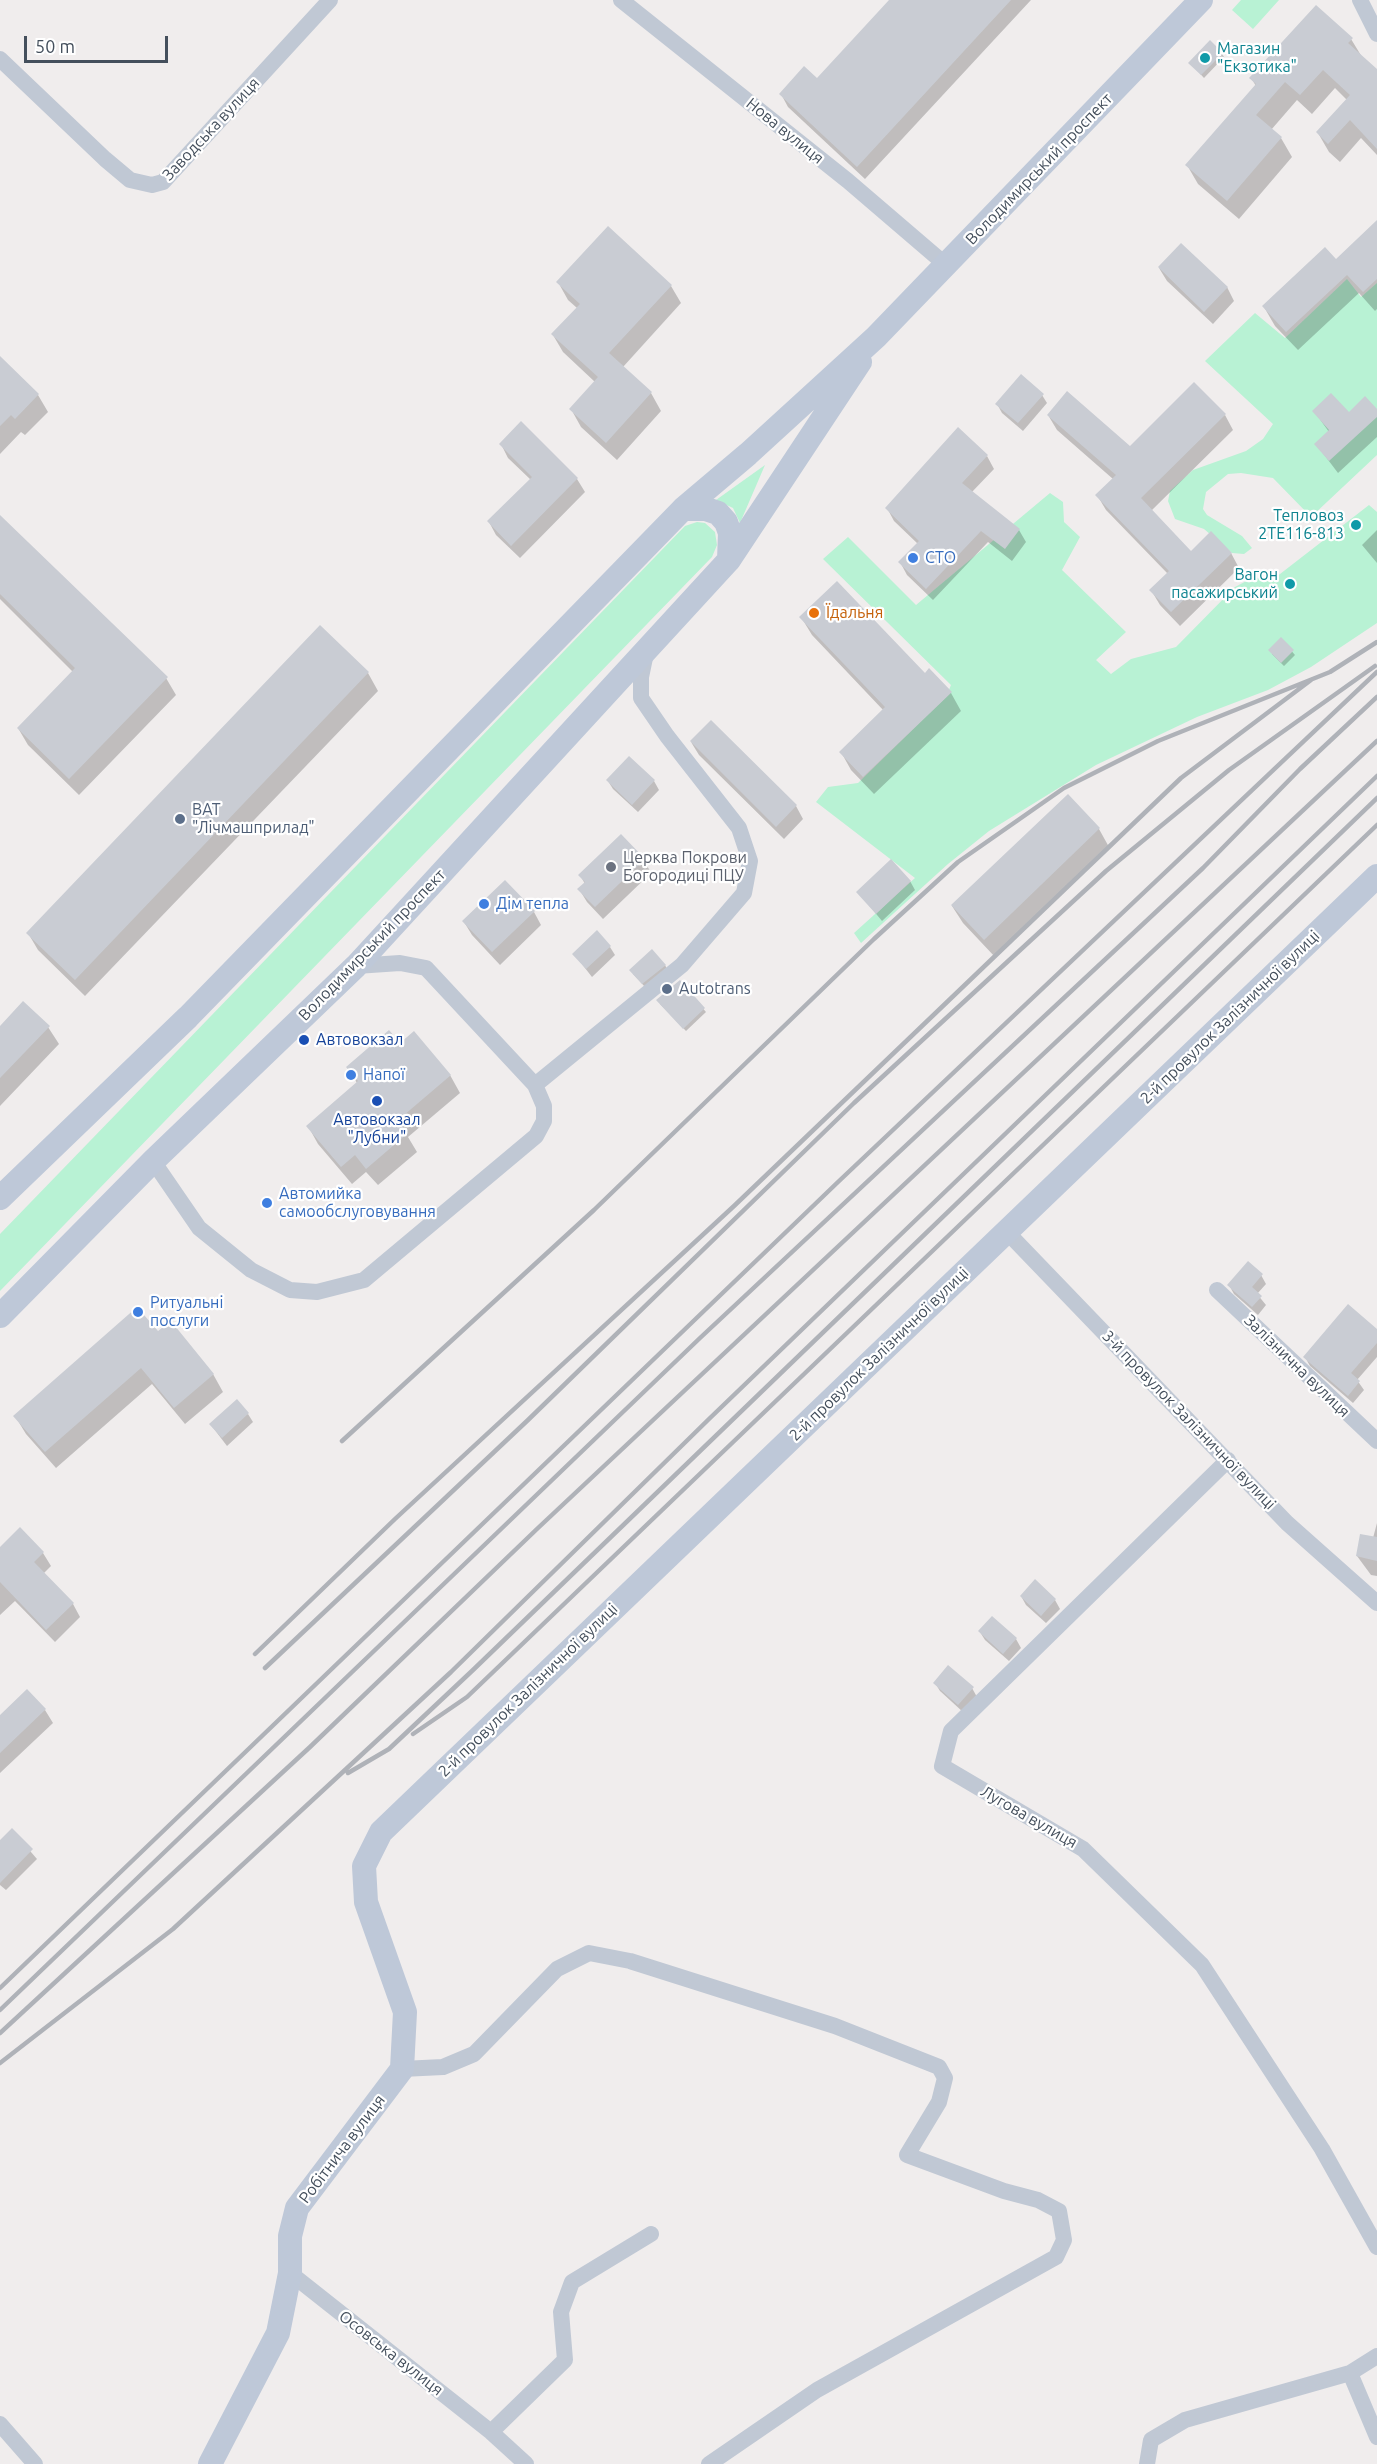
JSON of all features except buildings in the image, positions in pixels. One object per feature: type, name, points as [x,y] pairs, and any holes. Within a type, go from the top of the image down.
[{"type":"main road","name":"Володимирський проспект","points":[[0,1198],[10,1179],[188,1017],[683,509],[748,454],[876,337],[1201,0]]},
{"type":"main road","name":"Володимирський проспект","points":[[0,1316],[153,1161],[356,966],[729,560],[830,411],[876,337]]},
{"type":"main road","points":[[683,509],[706,509],[718,513],[726,522],[730,533],[729,560]]},
{"type":"main road","name":"2-й провулок Залізничної вулиці","points":[[402,2069],[405,2012],[366,1902],[364,1866],[381,1832],[1377,876]]},
{"type":"main road","name":"Робітнича вулиця","points":[[210,2464],[278,2333],[290,2273],[290,2236],[297,2208],[402,2069]]},
{"type":"street","name":"Заводська вулиця","points":[[0,59],[130,180],[141,185],[152,185],[163,182],[330,0]]},
{"type":"street","name":"Нова вулиця","points":[[621,0],[848,182],[946,265]]},
{"type":"street","points":[[1360,0],[1377,34]]},
{"type":"street","points":[[535,1085],[682,965],[744,893],[750,861],[739,828],[667,736],[641,698],[641,677],[647,647]]},
{"type":"street","points":[[153,1161],[199,1228],[250,1270],[290,1290],[317,1292],[342,1288],[364,1280],[536,1136],[544,1121],[544,1106],[535,1085],[426,969],[400,963],[356,966]]},
{"type":"street","name":"3-й провулок Залізничної вулиці","points":[[1006,1231],[1287,1523],[1377,1603]]},
{"type":"street","name":"Залізнична вулиця","points":[[1217,1290],[1377,1441]]},
{"type":"street","name":"Лугова вулиця","points":[[1227,1460],[951,1731],[942,1766],[1083,1849],[1202,1965],[1322,2149],[1377,2247]]},
{"type":"street","points":[[402,2069],[443,2067],[474,2054],[557,1969],[589,1953],[630,1961],[835,2026],[939,2067],[945,2078],[939,2102],[908,2155],[1004,2191],[1038,2200],[1059,2211],[1064,2240],[1056,2257],[817,2390],[709,2464]]},
{"type":"street","points":[[491,2432],[565,2360],[561,2312],[572,2282],[651,2234]]},
{"type":"street","name":"Осовська вулиця","points":[[290,2273],[491,2432],[526,2464]]},
{"type":"street","points":[[1147,2464],[1151,2440],[1185,2420],[1350,2373],[1377,2356]]},
{"type":"street","points":[[1350,2373],[1377,2437]]},
{"type":"street","points":[[0,2424],[35,2464]]},
{"type":"green space","points":[[1241,0],[1279,0],[1253,29],[1232,10]]},
{"type":"green space","points":[[1347,279],[1361,297],[1377,283],[1377,455],[1311,517],[1273,478],[1241,473],[1228,474],[1206,492],[1203,509],[1207,515],[1242,536],[1252,548],[1244,554],[1232,553],[1204,529],[1175,519],[1168,501],[1170,491],[1193,470],[1246,451],[1263,439],[1273,424],[1205,361],[1255,313],[1285,338]]},
{"type":"green space","points":[[765,465],[740,523],[733,508],[716,500]]},
{"type":"green space","points":[[1050,493],[1063,502],[1064,522],[1080,537],[1062,570],[1126,632],[1096,660],[1111,674],[1131,659],[1176,647],[1235,587],[1254,577],[1271,581],[1369,505],[1377,512],[1377,623],[1311,667],[1268,690],[1197,717],[1096,765],[989,831],[948,864],[861,943],[854,933],[915,878],[816,802],[828,787],[858,783],[946,697],[951,685],[823,559],[848,537],[916,605]]},
{"type":"green space","points":[[697,522],[705,523],[715,532],[717,545],[712,557],[0,1291],[0,1234],[685,526]]},
{"type":"railway","points":[[342,1441],[594,1210],[874,939],[958,862],[1064,788],[1158,741],[1330,672],[1377,642]]},
{"type":"railway","points":[[265,1668],[528,1420],[854,1103],[1106,871],[1229,770],[1375,666]]},
{"type":"railway","points":[[0,1988],[838,1182],[1377,672]]},
{"type":"railway","points":[[255,1654],[395,1519],[734,1206],[1181,778],[1311,680]]},
{"type":"railway","points":[[0,2010],[700,1338],[1203,868],[1300,769],[1377,697]]},
{"type":"railway","points":[[0,2033],[310,1747],[538,1528],[1377,741]]},
{"type":"railway","points":[[0,2063],[173,1929],[451,1672],[709,1419],[1377,776]]},
{"type":"railway","points":[[348,1773],[389,1749],[473,1670],[1377,798]]},
{"type":"railway","points":[[413,1734],[467,1697],[1377,825]]},
{"type":"place","name":"Магазин \"Екзотика\"","points":[[1205,58]]},
{"type":"place","name":"Тепловоз 2ТЕ116-813","points":[[1356,525]]},
{"type":"place","name":"СТО","points":[[913,558]]},
{"type":"place","name":"Вагон пасажирський","points":[[1290,584]]},
{"type":"place","name":"Їдальня","points":[[814,613]]},
{"type":"place","name":"ВАТ \"Лічмашприлад\"","points":[[180,819]]},
{"type":"place","name":"Церква Покрови Богородиці ПЦУ","points":[[611,867]]},
{"type":"place","name":"Дім тепла","points":[[484,904]]},
{"type":"place","name":"Autotrans","points":[[667,989]]},
{"type":"place","name":"Автовокзал","points":[[304,1040]]},
{"type":"place","name":"Напої","points":[[351,1075]]},
{"type":"place","name":"Автовокзал \"Лубни\"","points":[[377,1101]]},
{"type":"place","name":"Автомийка самообслуговування","points":[[267,1203]]},
{"type":"place","name":"Ритуальні послуги","points":[[138,1312]]}]
